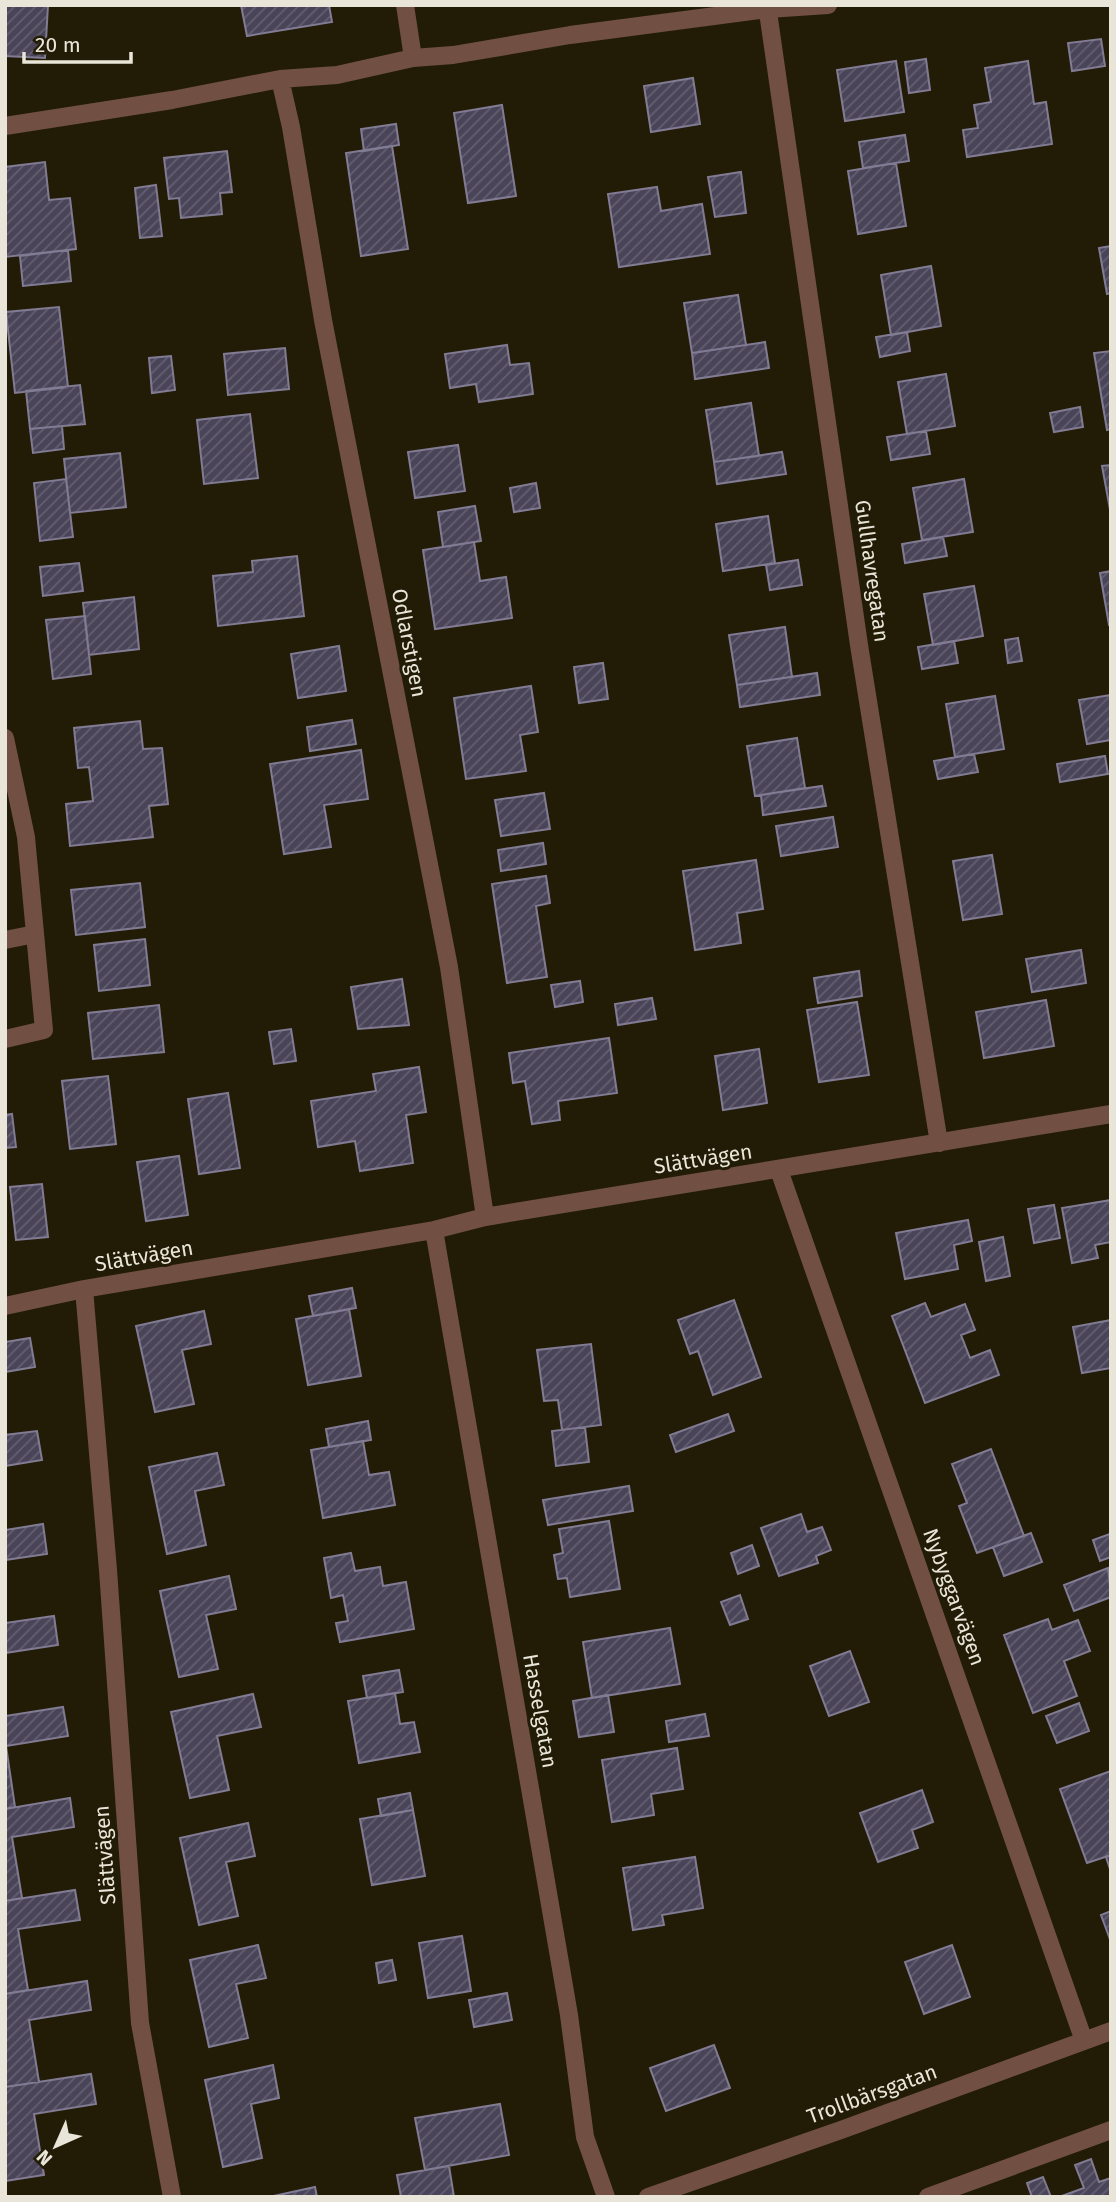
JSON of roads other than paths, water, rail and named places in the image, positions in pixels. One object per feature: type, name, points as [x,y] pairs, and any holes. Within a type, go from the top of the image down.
[{"type":"street","points":[[405,5],[413,58]]},
{"type":"street","points":[[5,126],[172,100],[280,79],[337,75],[413,58],[453,55],[570,35],[768,7],[828,5]]},
{"type":"street","name":"Gullhavregatan","points":[[768,7],[857,631],[939,1143]]},
{"type":"street","name":"Odlarstigen","points":[[280,79],[291,127],[323,320],[449,967],[485,1217]]},
{"type":"street","points":[[5,738],[26,837],[44,1030],[5,1039]]},
{"type":"street","points":[[5,940],[36,934]]},
{"type":"street","name":"Slättvägen","points":[[172,2197],[140,2023],[108,1570],[84,1290],[435,1230],[485,1217],[1111,1114]]},
{"type":"street","name":"Nybyggarvägen","points":[[779,1170],[1084,2040]]},
{"type":"street","name":"Hasselgatan","points":[[435,1230],[569,2015],[585,2137],[606,2197]]},
{"type":"street","points":[[5,1306],[84,1290]]},
{"type":"street","name":"Trollbärsgatan","points":[[648,2197],[1111,2031]]},
{"type":"street","points":[[928,2197],[1111,2130]]}]
